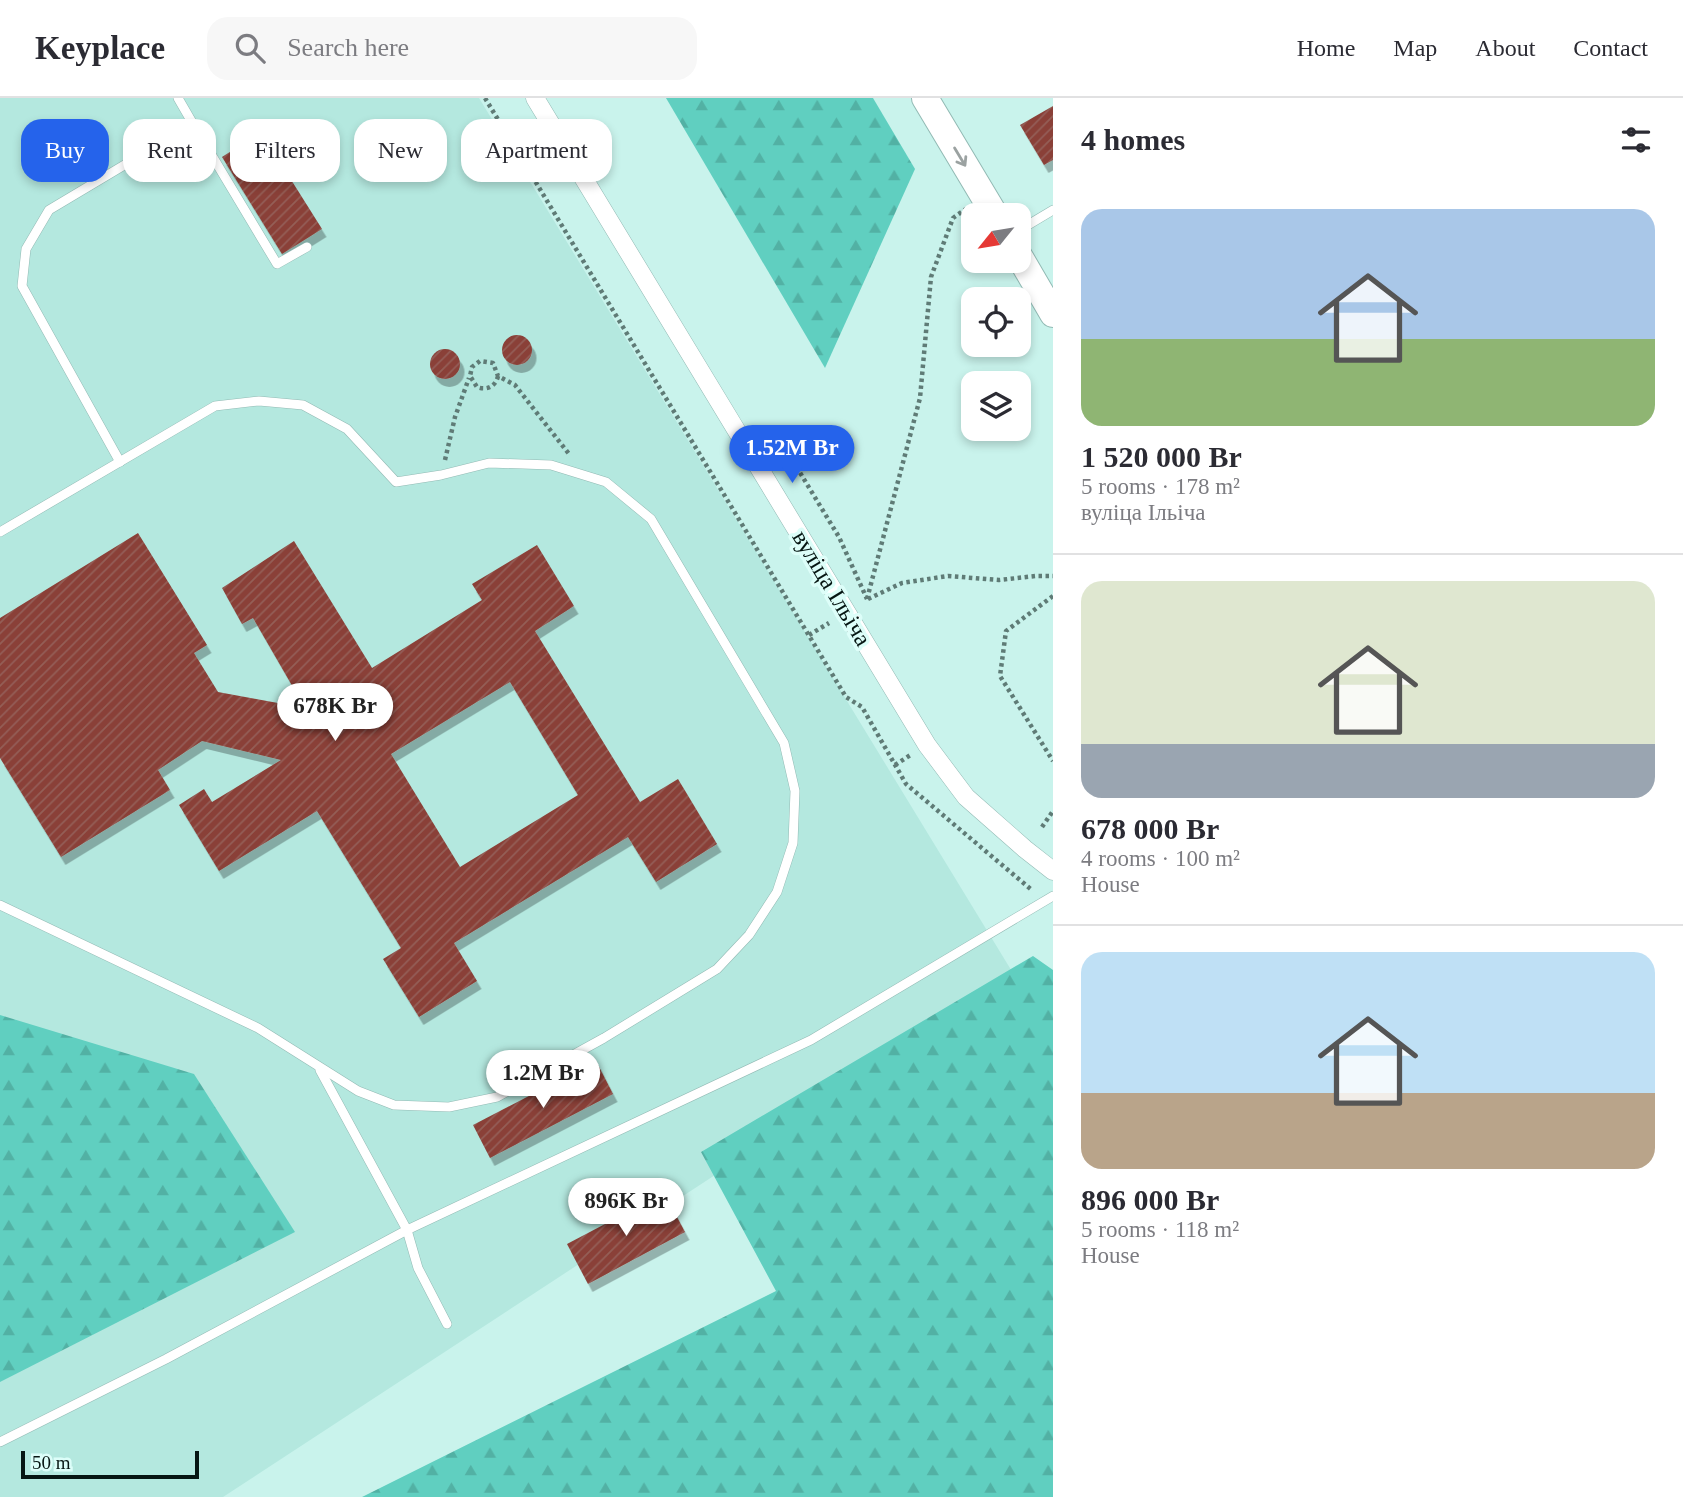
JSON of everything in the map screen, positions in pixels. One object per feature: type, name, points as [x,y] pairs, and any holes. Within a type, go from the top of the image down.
[{"type":"street","name":"вуліца Ільіча","points":[[536,98],[927,745],[967,797],[1053,871]]},
{"type":"street","points":[[925,98],[988,203]]},
{"type":"street","points":[[1029,273],[1053,314]]},
{"type":"lane","points":[[178,98],[190,119]]},
{"type":"lane","points":[[216,162],[277,264],[307,247]]},
{"type":"lane","points":[[120,462],[22,286],[26,249],[49,210],[123,166]]},
{"type":"lane","points":[[1031,224],[1053,211]]},
{"type":"lane","points":[[0,532],[215,406],[259,401],[303,405],[347,429],[396,482],[441,475],[489,463],[551,465],[584,474],[606,482],[651,519],[784,743],[795,791],[793,843],[777,892],[749,935],[717,969],[604,1038],[497,1097],[449,1107],[394,1105],[358,1091],[258,1028],[0,905]]},
{"type":"lane","points":[[0,1442],[166,1359],[407,1230],[811,1040],[1049,898]]},
{"type":"lane","points":[[318,1067],[407,1230],[418,1268],[447,1324]]},
{"type":"path","points":[[485,98],[846,697],[862,707],[906,783],[1049,898]]},
{"type":"path","points":[[867,599],[920,398],[931,277],[953,218],[961,216]]},
{"type":"path","points":[[441,475],[455,417],[472,367],[484,360],[496,367],[498,376],[494,384],[486,389],[477,387],[470,376]]},
{"type":"path","points":[[498,376],[515,385],[584,474]]},
{"type":"path","points":[[782,443],[839,537],[867,599]]},
{"type":"path","points":[[867,599],[902,583],[948,576],[999,580],[1053,576]]},
{"type":"path","points":[[1053,596],[1006,631],[1000,676],[1053,761]]},
{"type":"path","points":[[809,635],[831,622]]},
{"type":"path","points":[[1042,827],[1053,811]]},
{"type":"shaded area","points":[[0,98],[479,98],[492,119],[461,119],[461,182],[530,182],[1016,978],[223,1497],[0,1497]]},
{"type":"green space","points":[[666,98],[873,98],[915,169],[825,368]]},
{"type":"green space","points":[[1033,956],[1053,970],[1053,1497],[362,1497],[776,1291],[701,1152]]},
{"type":"green space","points":[[0,1015],[194,1074],[295,1232],[0,1382]]},
{"type":"building","points":[[1053,106],[1053,160],[1044,165],[1020,125]]},
{"type":"building","points":[[230,152],[230,170],[222,157]]},
{"type":"building","points":[[237,182],[292,182],[322,229],[282,254]]},
{"type":"building","points":[[517,335],[523,336],[531,344],[531,356],[523,364],[517,365],[511,364],[503,356],[502,350],[503,344],[511,336]]},
{"type":"building","points":[[445,349],[451,350],[459,358],[459,370],[451,378],[445,379],[439,378],[431,370],[430,364],[431,358],[439,350]]},
{"type":"building","points":[[138,533],[207,645],[194,653],[218,692],[305,708],[253,618],[242,624],[222,588],[294,541],[372,668],[482,600],[472,584],[537,545],[574,606],[535,631],[640,802],[678,779],[717,844],[656,882],[628,837],[454,943],[477,981],[419,1017],[383,959],[401,948],[317,811],[219,871],[179,805],[204,789],[212,802],[281,760],[202,741],[158,770],[170,790],[61,857],[0,758],[0,618]],"holes":[[[510,682],[578,795],[460,867],[391,754]]]},
{"type":"building","points":[[596,1061],[613,1094],[490,1158],[473,1125]]},
{"type":"building","points":[[664,1193],[685,1232],[588,1284],[567,1244]]}]
